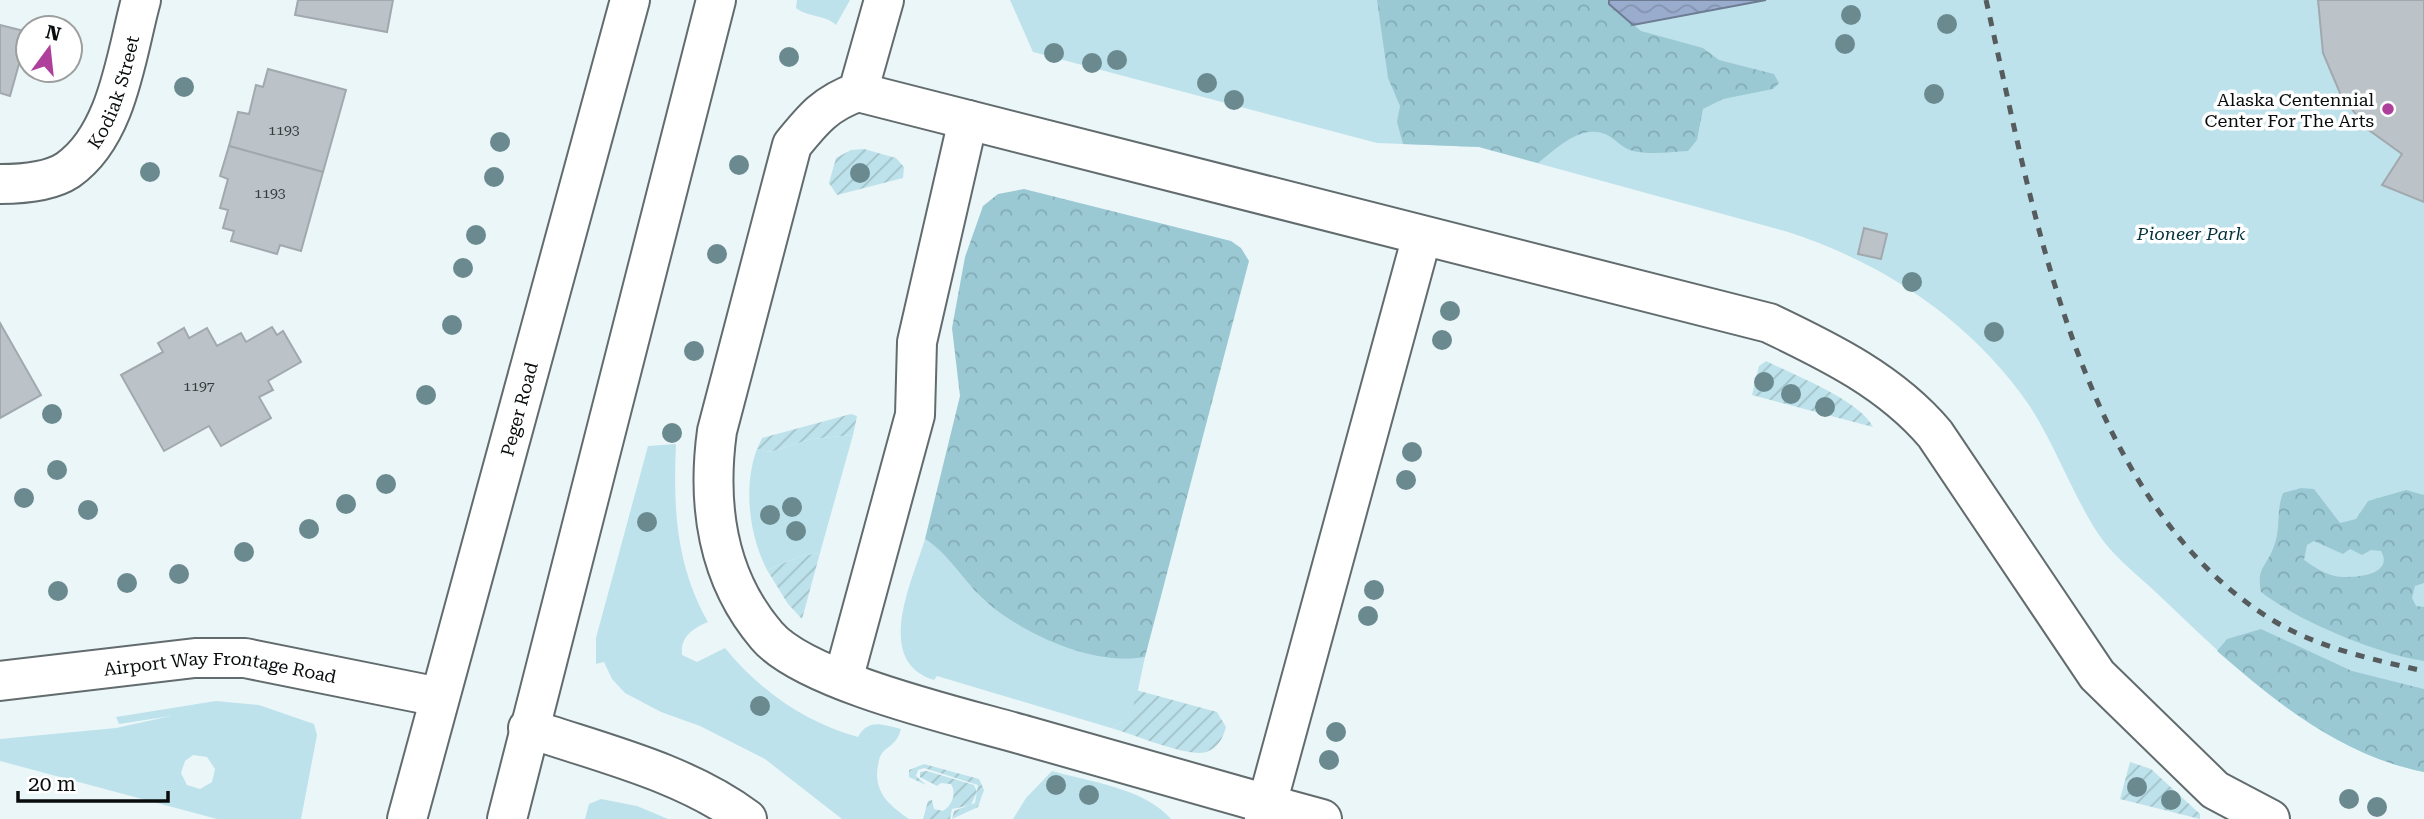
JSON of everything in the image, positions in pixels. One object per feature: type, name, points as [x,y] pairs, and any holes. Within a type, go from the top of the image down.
[{"type":"main road","name":"Kodiak Street","points":[[0,184],[37,181],[66,172],[83,157],[110,110],[141,0]]},
{"type":"main road","name":"Peger Road","points":[[407,819],[630,0]]},
{"type":"main road","points":[[507,819],[528,728],[716,0]]},
{"type":"main road","points":[[858,92],[884,0]]},
{"type":"main road","points":[[1322,819],[1266,811],[843,680],[800,663],[768,638],[746,606],[719,545],[712,468],[717,431],[792,145],[815,118],[836,100],[858,92],[1769,323],[1877,381],[1914,409],[1935,433],[2097,675],[2215,790],[2270,819]]},
{"type":"main road","points":[[843,680],[915,415],[917,342],[968,120]]},
{"type":"main road","points":[[1266,811],[1422,236]]},
{"type":"main road","name":"Airport Way Frontage Road","points":[[0,681],[195,658],[245,658],[439,697]]},
{"type":"main road","points":[[528,728],[660,774],[696,789],[747,819]]},
{"type":"green space","points":[[797,0],[850,0],[836,25],[796,8]]},
{"type":"green space","name":"Pioneer Park","points":[[1010,0],[2424,0],[2424,772],[2385,761],[2314,727],[2251,680],[2121,561],[2099,535],[2039,421],[2006,375],[1953,322],[1891,278],[1858,260],[1788,232],[1479,147],[1377,143],[1033,52]]},
{"type":"green space","points":[[1377,0],[1609,0],[1609,4],[1641,31],[1703,48],[1719,60],[1774,74],[1779,83],[1773,89],[1723,99],[1703,109],[1697,140],[1688,151],[1633,151],[1609,136],[1596,132],[1578,135],[1538,163],[1479,147],[1403,144],[1397,122],[1400,106],[1388,78]]},
{"type":"green space","points":[[864,149],[896,158],[904,167],[903,178],[837,195],[829,183],[836,158],[851,150]]},
{"type":"green space","points":[[1024,189],[1231,241],[1241,248],[1249,261],[1145,657],[1125,659],[1080,652],[1015,623],[981,597],[947,558],[925,539],[960,396],[952,328],[965,257],[983,206],[998,194]]},
{"type":"green space","points":[[1766,361],[1840,398],[1854,407],[1873,427],[1752,395],[1759,366]]},
{"type":"green space","points":[[851,414],[857,416],[853,435],[811,439],[770,452],[757,449],[762,438]]},
{"type":"green space","points":[[853,435],[820,553],[801,556],[767,570],[756,542],[750,510],[750,479],[757,449],[770,452],[811,439]]},
{"type":"green space","points":[[676,444],[675,491],[679,536],[689,579],[708,622],[697,627],[685,638],[682,655],[697,662],[725,648],[768,691],[802,714],[839,731],[858,737],[867,727],[876,724],[901,729],[895,741],[881,755],[877,774],[884,797],[909,819],[842,819],[765,759],[700,726],[661,712],[625,693],[612,679],[604,662],[596,664],[596,638],[648,446]]},
{"type":"green space","points":[[2301,488],[2314,489],[2340,523],[2356,519],[2368,501],[2406,490],[2424,495],[2424,583],[2415,586],[2412,598],[2416,606],[2424,607],[2424,661],[2384,651],[2339,635],[2296,614],[2261,592],[2261,572],[2276,539],[2283,493]],"holes":[[[2314,541],[2343,554],[2350,549],[2362,555],[2371,550],[2381,551],[2384,559],[2377,571],[2351,577],[2331,575],[2304,560],[2307,545]]]},
{"type":"green space","points":[[925,539],[947,558],[981,597],[1014,621],[1082,650],[1105,656],[1145,657],[1133,713],[1111,728],[937,676],[934,680],[916,670],[905,656],[901,638],[902,618]]},
{"type":"green space","points":[[820,553],[802,619],[788,604],[767,570],[801,556]]},
{"type":"green space","points":[[2261,629],[2352,671],[2424,689],[2424,772],[2366,754],[2339,741],[2288,708],[2217,651],[2227,639]]},
{"type":"green space","points":[[1136,690],[1217,712],[1226,727],[1222,739],[1210,750],[1198,753],[1111,728],[1131,714]]},
{"type":"green space","points":[[216,701],[259,705],[314,724],[317,735],[301,819],[217,819],[0,761],[0,739],[116,728],[171,716],[119,724],[116,717]],"holes":[[[193,755],[207,757],[215,769],[212,782],[200,789],[187,785],[181,773],[185,761]]]},
{"type":"green space","points":[[2130,762],[2151,769],[2200,814],[2200,819],[2120,799]]},
{"type":"green space","points":[[924,764],[979,779],[984,790],[978,807],[952,819],[954,811],[975,803],[978,785],[924,768],[918,770],[916,776],[926,785],[909,777],[909,770]]},
{"type":"green space","points":[[927,771],[974,785],[977,792],[971,805],[952,809],[950,819],[923,819],[928,801],[932,800],[934,809],[943,811],[949,806],[953,795],[951,784],[941,783],[937,786],[920,777],[920,772]]},
{"type":"green space","points":[[1052,771],[1132,793],[1160,808],[1171,819],[1013,819],[1026,798]]},
{"type":"green space","points":[[601,799],[637,806],[668,819],[585,819],[589,804]]},
{"type":"water","points":[[1609,0],[1766,0],[1633,25],[1609,4]]},
{"type":"building","points":[[298,0],[393,0],[387,32],[295,15]]},
{"type":"building","name":"Alaska Centennial Center For The Arts","points":[[2318,0],[2424,0],[2424,202],[2382,185],[2402,154],[2366,128],[2340,93],[2323,53]]},
{"type":"building","points":[[0,25],[14,28],[14,82],[10,96],[0,93]]},
{"type":"building","points":[[268,69],[346,90],[323,172],[229,146],[238,112],[249,114],[256,85],[263,87]]},
{"type":"building","points":[[229,146],[323,172],[301,251],[280,245],[277,254],[231,241],[234,231],[223,228],[228,210],[220,208],[228,179],[220,176]]},
{"type":"building","points":[[1864,228],[1887,234],[1881,259],[1858,254]]},
{"type":"building","points":[[0,323],[41,395],[0,418]]},
{"type":"building","points":[[272,327],[277,335],[283,331],[301,362],[268,381],[273,390],[259,397],[271,418],[221,446],[209,426],[164,451],[121,375],[163,352],[158,343],[184,328],[189,338],[207,328],[217,346],[241,333],[246,342]]},
{"type":"railway","points":[[1986,0],[2023,167],[2046,256],[2074,343],[2109,427],[2153,503],[2207,569],[2274,621],[2328,646],[2424,671]]},
{"type":"place","name":"Alaska Centennial Center For The Arts","points":[[2388,109]]}]
